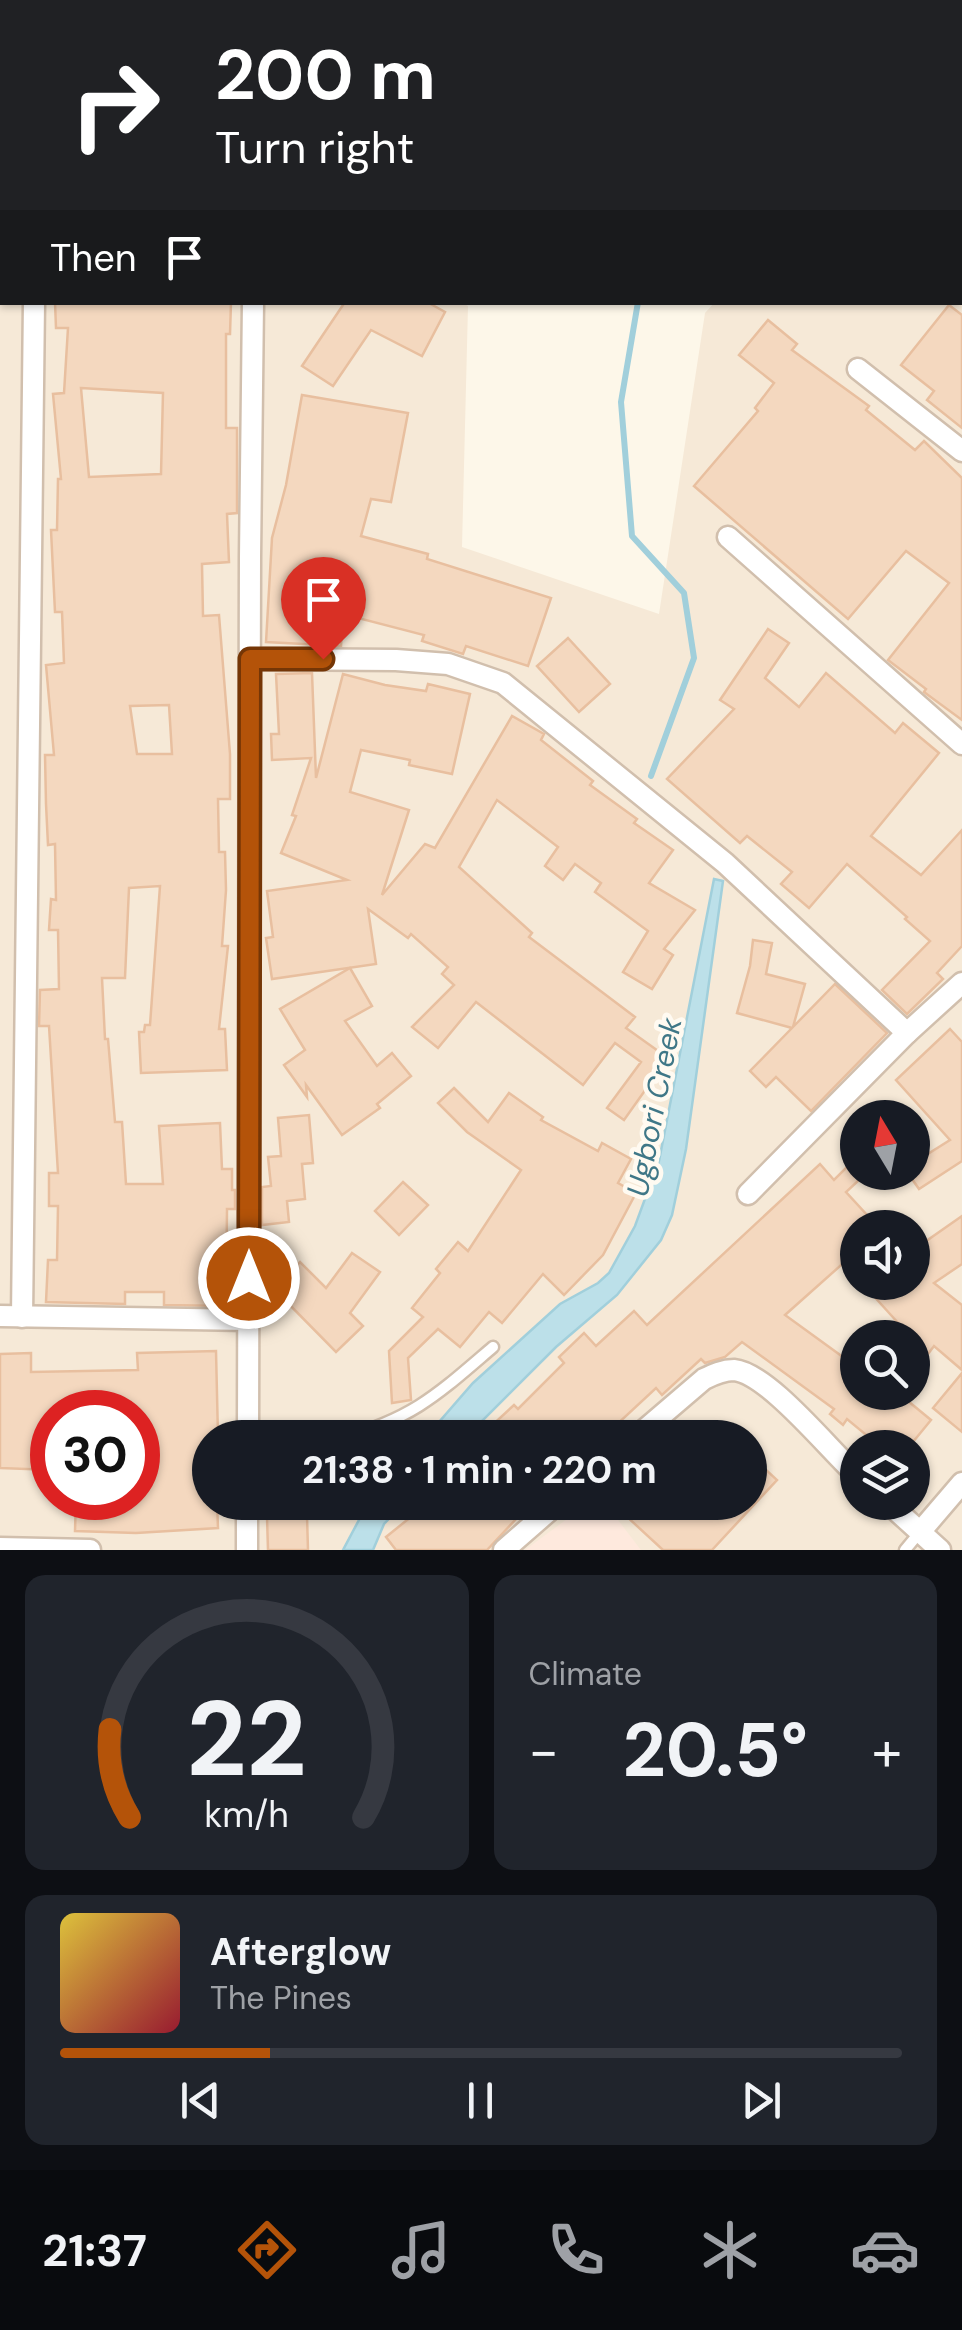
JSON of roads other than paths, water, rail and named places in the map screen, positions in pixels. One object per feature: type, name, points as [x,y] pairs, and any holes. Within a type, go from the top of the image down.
[{"type":"street","points":[[22,1316],[34,305]]},
{"type":"street","points":[[248,1420],[254,305]]},
{"type":"street","points":[[858,369],[962,451]]},
{"type":"street","points":[[728,537],[962,744]]},
{"type":"street","points":[[250,659],[448,664],[503,683],[724,863],[907,1034]]},
{"type":"street","points":[[748,1194],[962,983]]},
{"type":"street","points":[[0,1316],[249,1320]]},
{"type":"street","points":[[656,1420],[704,1378],[736,1370],[761,1380],[840,1458]]},
{"type":"street","points":[[920,1532],[962,1483]]},
{"type":"street","points":[[247,1520],[247,1550]]},
{"type":"street","points":[[504,1550],[539,1520]]},
{"type":"street","points":[[907,1520],[940,1550]]},
{"type":"street","points":[[0,1548],[90,1550]]},
{"type":"lane","points":[[397,1420],[430,1401],[493,1347]]},
{"type":"lane","points":[[905,1550],[920,1532]]},
{"type":"water","points":[[714,879],[723,881],[686,1149],[672,1215],[661,1240],[617,1295],[556,1347],[483,1420],[441,1420],[473,1383],[560,1304],[609,1273],[635,1226],[659,1161]]},
{"type":"water","points":[[359,1520],[388,1520],[373,1550],[343,1550]]},
{"type":"waterway","points":[[637,305],[621,402],[632,536],[684,593],[694,658],[651,776]]},
{"type":"water label","name":"Ugbori Creek","points":[[654,1107]]}]
